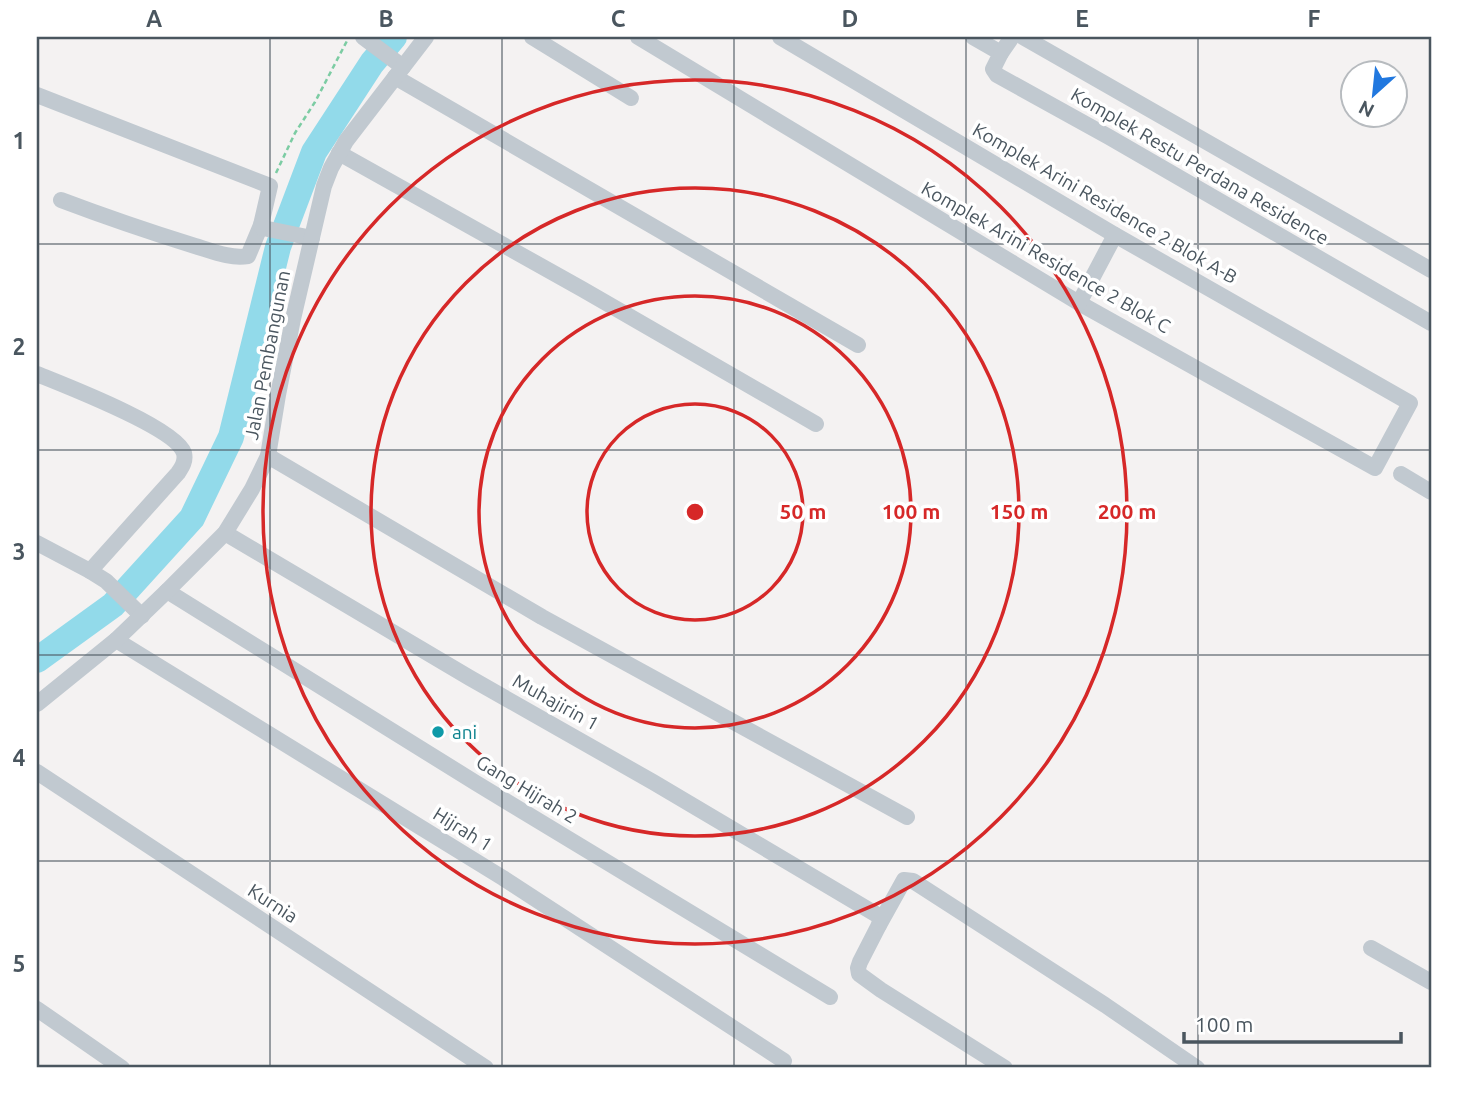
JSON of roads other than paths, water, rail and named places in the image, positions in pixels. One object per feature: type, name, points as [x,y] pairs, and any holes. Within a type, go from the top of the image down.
[{"type":"street","name":"Jalan Pembangunan","points":[[39,697],[116,640],[142,616],[225,533],[252,489],[268,456],[306,237],[324,186],[339,153],[426,37]]},
{"type":"street","points":[[532,37],[631,98]]},
{"type":"street","name":"Komplek Arini Residence 2 Blok C","points":[[638,37],[1079,303],[1375,468],[1410,403]]},
{"type":"street","name":"Komplek Arini Residence 2 Blok A-B","points":[[779,37],[1115,235],[1410,403]]},
{"type":"street","points":[[973,37],[1001,53],[1012,37]]},
{"type":"street","points":[[1023,37],[1431,270]]},
{"type":"street","points":[[367,39],[400,70],[858,345]]},
{"type":"street","name":"Komplek Restu Perdana Residence","points":[[1001,53],[993,69],[997,75],[1431,323]]},
{"type":"street","points":[[37,95],[270,186],[267,228],[248,256],[240,258],[146,231],[61,200]]},
{"type":"street","points":[[339,153],[816,424]]},
{"type":"street","points":[[267,228],[306,237]]},
{"type":"street","points":[[1079,303],[1115,235]]},
{"type":"street","points":[[37,373],[133,415],[178,443],[185,454],[184,463],[178,473],[90,571]]},
{"type":"street","points":[[268,456],[542,617],[907,817]]},
{"type":"street","points":[[1401,474],[1431,492]]},
{"type":"street","name":"Muhajirin 1","points":[[225,533],[878,916],[879,925]]},
{"type":"street","points":[[37,543],[106,582],[142,616]]},
{"type":"street","name":"Gang Hijrah 2","points":[[167,591],[830,998]]},
{"type":"street","name":"Hijrah 1","points":[[116,640],[503,878],[784,1061]]},
{"type":"street","name":"Kurnia","points":[[37,772],[486,1068]]},
{"type":"street","points":[[1005,1068],[859,974],[860,962],[904,880],[913,881],[1197,1068]]},
{"type":"street","points":[[1371,948],[1431,982]]},
{"type":"street","points":[[37,1009],[122,1068]]},
{"type":"waterway","points":[[37,660],[113,605],[192,518],[231,437],[278,247],[314,152],[372,63],[394,37]]},
{"type":"place","name":"ani","points":[[438,732]]}]
